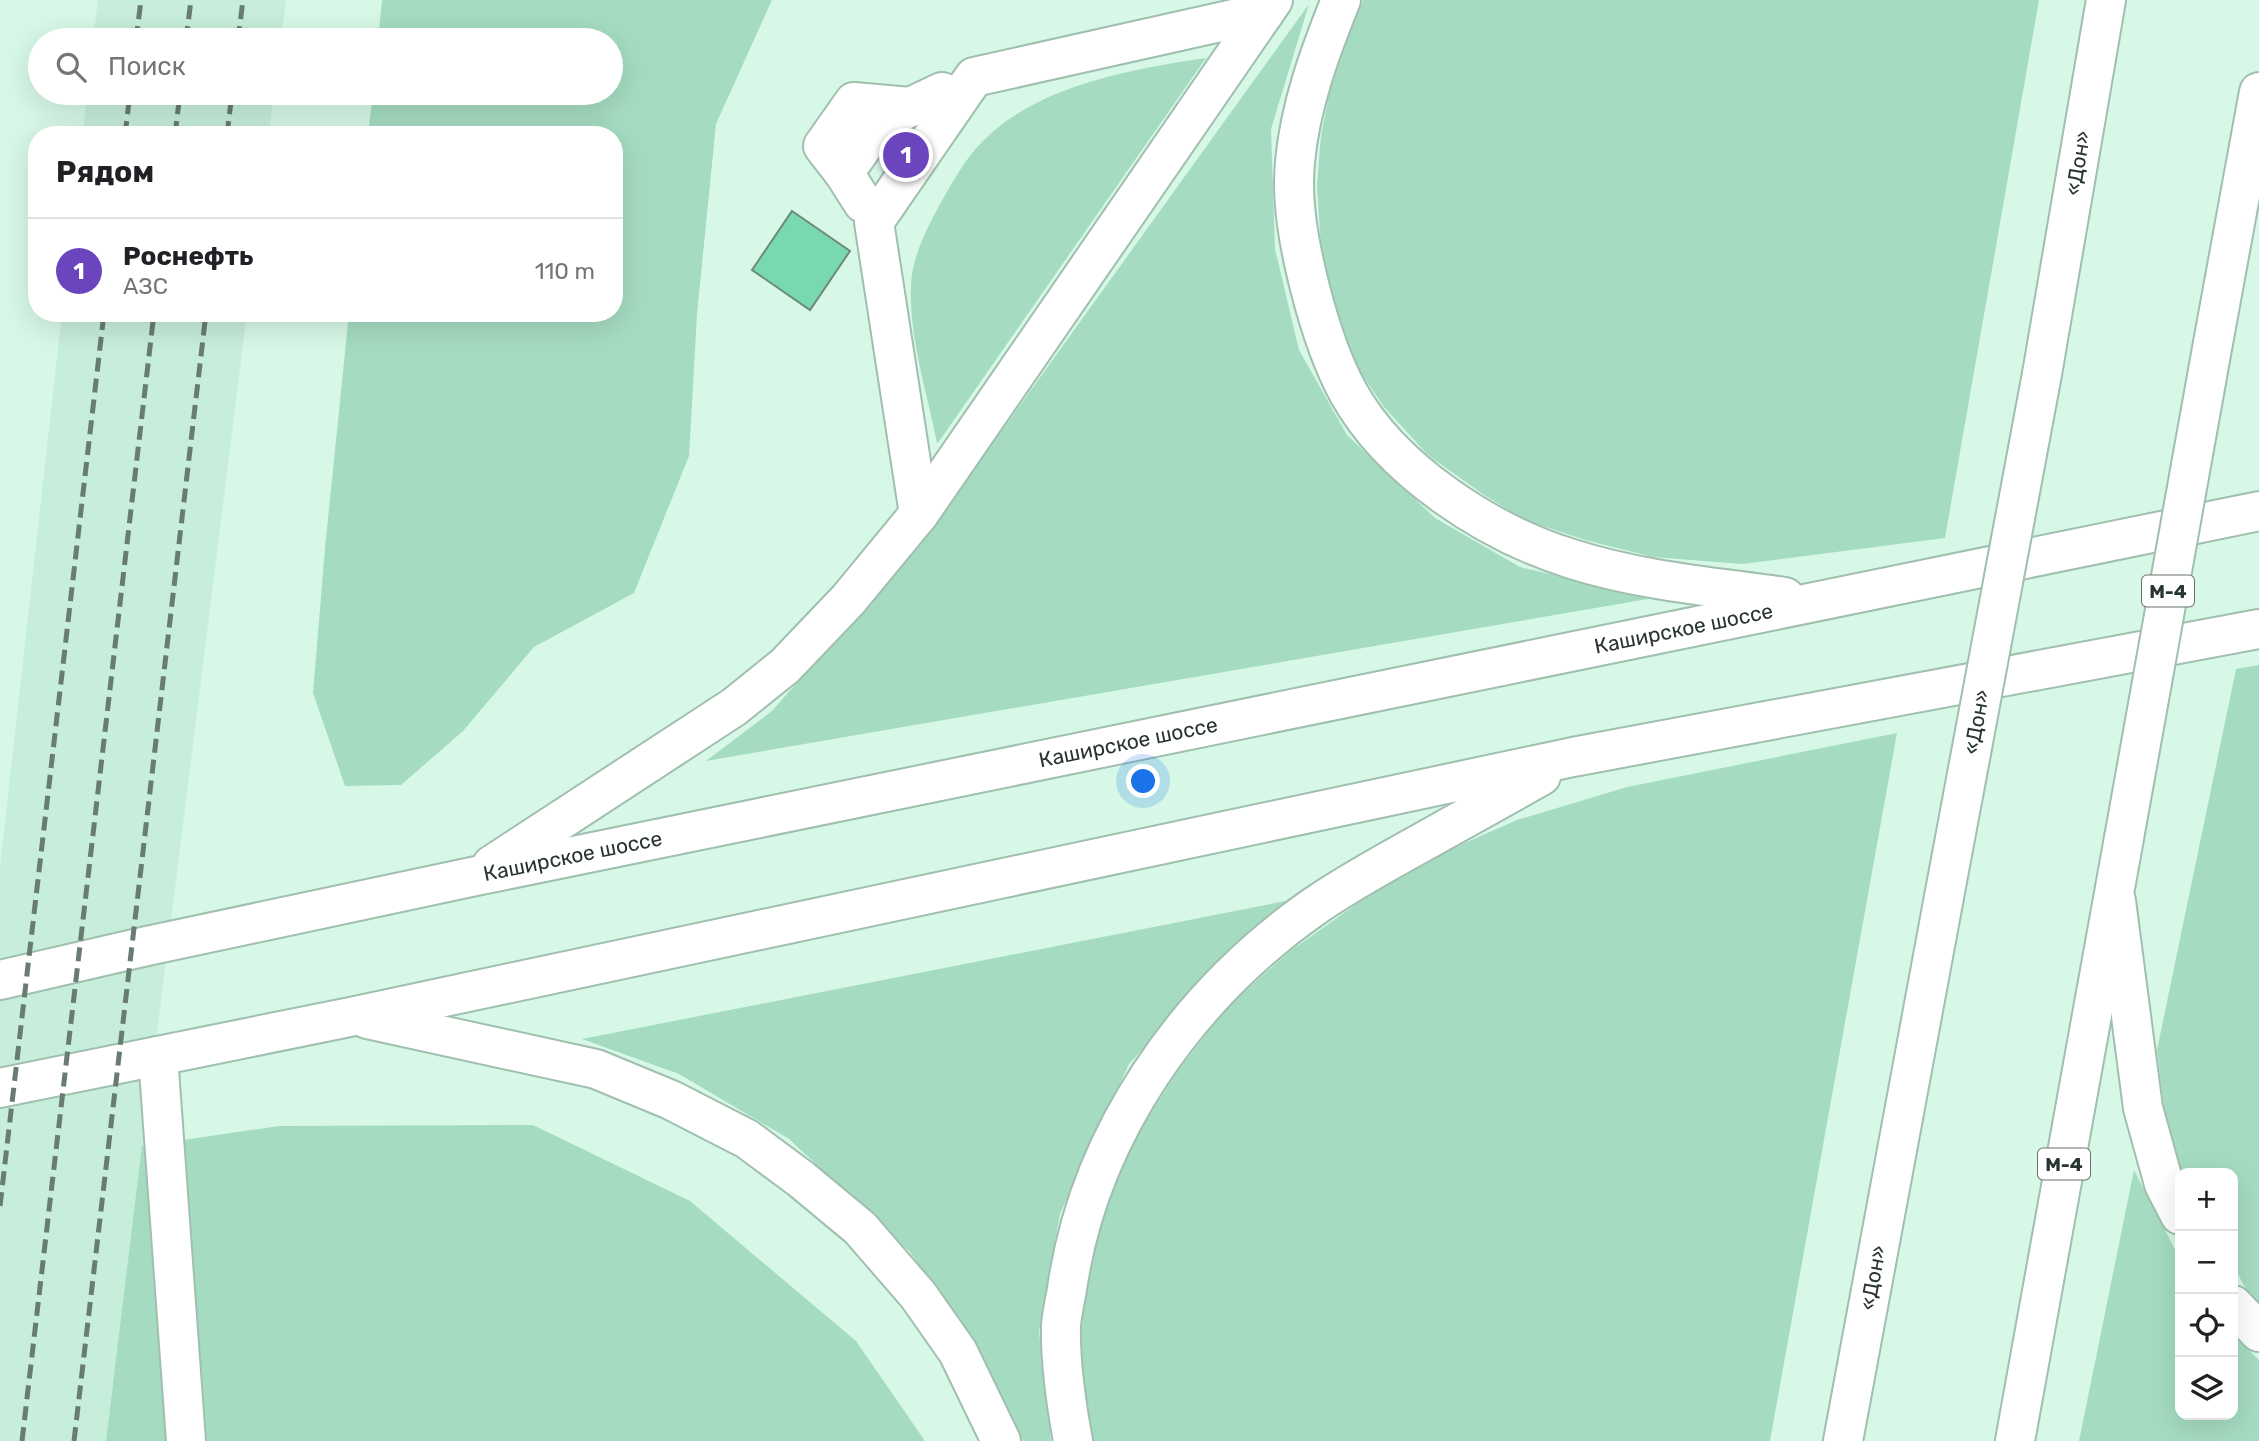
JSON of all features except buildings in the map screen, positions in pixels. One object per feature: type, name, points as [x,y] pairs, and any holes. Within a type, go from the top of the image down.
[{"type":"main road","points":[[1341,0],[1320,52],[1305,102],[1295,162],[1295,208],[1305,267],[1322,335],[1348,393],[1390,450],[1458,504],[1511,534],[1571,559],[1653,579],[1811,601]]},
{"type":"main road","name":"«Дон»","points":[[1843,1441],[2042,374],[2106,0]]},
{"type":"main road","points":[[919,514],[860,199],[823,146],[854,102],[942,92],[1269,6]]},
{"type":"main road","points":[[475,876],[734,707],[785,666],[848,600],[919,514],[1269,6]]},
{"type":"main road","points":[[860,199],[942,92]]},
{"type":"main road","name":"М-4","points":[[2015,1441],[2259,92]]},
{"type":"main road","name":"Каширское шоссе","points":[[0,980],[475,876],[2259,511]]},
{"type":"main road","points":[[0,1088],[355,1016],[1573,757],[2259,629]]},
{"type":"main road","points":[[1073,1441],[1063,1387],[1061,1325],[1071,1259],[1086,1202],[1112,1139],[1151,1074],[1192,1018],[1250,957],[1312,908],[1380,866],[1573,757]]},
{"type":"main road","points":[[2114,888],[2143,1108],[2164,1184],[2175,1206]]},
{"type":"main road","points":[[355,1016],[596,1069],[671,1100],[747,1139],[860,1228],[918,1295],[958,1352],[1001,1441]]},
{"type":"main road","points":[[158,1056],[186,1441]]},
{"type":"main road","points":[[2238,1309],[2259,1332]]},
{"type":"shaded area","points":[[98,0],[286,0],[282,28],[94,28]]},
{"type":"shaded area","points":[[382,0],[772,0],[716,124],[697,314],[689,456],[634,593],[534,647],[463,731],[401,785],[345,786],[313,693],[348,322],[623,322],[623,126],[369,126],[372,105],[623,105],[623,28],[379,28]]},
{"type":"shaded area","points":[[1363,0],[2039,0],[1945,538],[1742,564],[1653,557],[1585,540],[1525,520],[1428,455],[1384,407],[1354,363],[1335,311],[1321,249],[1317,185],[1321,136],[1332,78]]},
{"type":"shaded area","points":[[1309,4],[1271,129],[1275,249],[1299,350],[1347,435],[1435,518],[1520,567],[1654,598],[706,761],[772,711],[925,537]]},
{"type":"shaded area","points":[[1206,58],[937,443],[913,325],[912,276],[925,234],[965,163],[977,147],[1006,121],[1059,93],[1118,74]]},
{"type":"shaded area","points":[[86,105],[273,105],[270,126],[84,126]]},
{"type":"shaded area","points":[[61,322],[246,322],[106,1441],[0,1441],[0,867]]},
{"type":"shaded area","points":[[2259,665],[2259,1304],[2249,1294],[2238,1275],[2238,1168],[2181,1168],[2168,1139],[2157,1050],[2236,669]]},
{"type":"shaded area","points":[[1897,733],[1770,1441],[1092,1441],[1084,1410],[1081,1351],[1084,1280],[1101,1208],[1137,1135],[1177,1072],[1226,1008],[1289,952],[1372,893],[1433,857],[1517,820],[1627,787]]},
{"type":"shaded area","points":[[1296,899],[1228,955],[1129,1064],[1060,1214],[1039,1331],[1051,1441],[1023,1441],[962,1326],[910,1252],[789,1139],[679,1074],[582,1039]]},
{"type":"shaded area","points":[[533,1125],[690,1201],[856,1341],[925,1441],[106,1441],[142,1146],[279,1126]]},
{"type":"shaded area","points":[[2134,1170],[2175,1249],[2175,1420],[2238,1420],[2238,1340],[2259,1360],[2259,1441],[2079,1441]]},
{"type":"railway","points":[[138,28],[141,0]]},
{"type":"railway","points":[[188,28],[191,0]]},
{"type":"railway","points":[[240,28],[243,0]]},
{"type":"railway","points":[[126,126],[129,105]]},
{"type":"railway","points":[[176,126],[179,105]]},
{"type":"railway","points":[[228,126],[231,105]]},
{"type":"railway","points":[[0,1206],[103,322]]},
{"type":"railway","points":[[22,1441],[153,322]]},
{"type":"railway","points":[[74,1441],[205,322]]},
{"type":"place","name":"Роснефть","points":[[906,155]]}]
